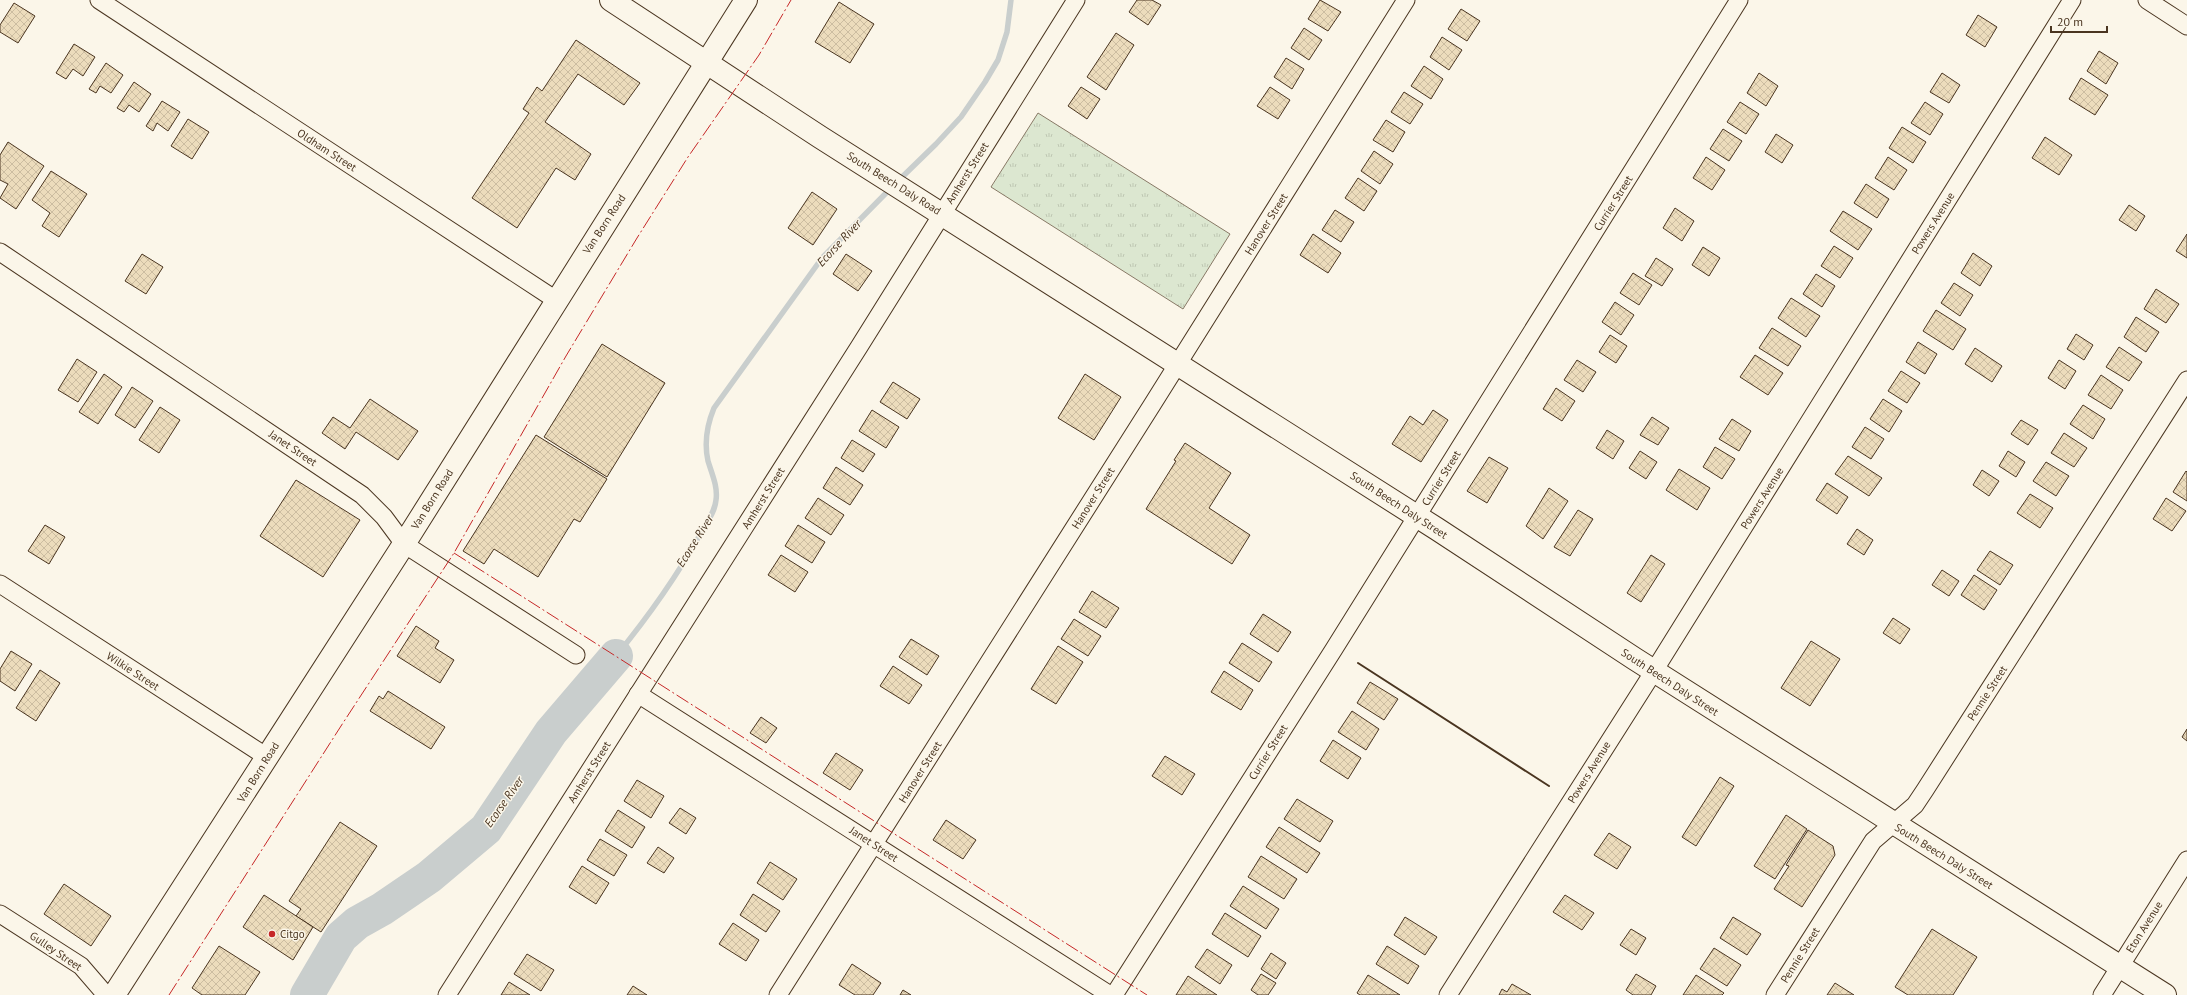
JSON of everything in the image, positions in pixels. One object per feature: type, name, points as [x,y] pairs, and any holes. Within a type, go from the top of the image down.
[{"type":"main road","name":"South Beech Daly Road","points":[[611,0],[875,172],[1178,364]]},
{"type":"main road","name":"Van Born Road","points":[[114,995],[404,544],[746,0]]},
{"type":"main road","name":"South Beech Daly Street","points":[[1178,364],[1417,516],[1892,824],[2165,995]]},
{"type":"street","name":"Oldham Street","points":[[99,0],[556,300]]},
{"type":"street","name":"Amherst Street","points":[[447,995],[1076,0]]},
{"type":"street","name":"Hanover Street","points":[[778,995],[1178,364],[1406,0]]},
{"type":"street","name":"Currier Street","points":[[1114,995],[1417,516],[1739,0]]},
{"type":"street","name":"Powers Avenue","points":[[1448,995],[1654,671],[2072,0]]},
{"type":"street","points":[[2147,0],[2187,26]]},
{"type":"street","name":"Janet Street","points":[[0,252],[362,495],[384,517],[404,544],[576,655]]},
{"type":"street","name":"Pennie Street","points":[[1775,995],[1873,841],[1915,805],[1922,795],[2187,380]]},
{"type":"street","name":"Wilkie Street","points":[[0,584],[267,757]]},
{"type":"street","name":"Janet Street","points":[[638,694],[1110,995]]},
{"type":"street","name":"Eton Avenue","points":[[2102,995],[2187,860]]},
{"type":"street","name":"Gulley Street","points":[[0,914],[81,966],[106,995]]},
{"type":"green space","points":[[1038,113],[1230,234],[1183,309],[991,187]]},
{"type":"building","points":[[1137,0],[1152,0],[1161,5],[1148,25],[1129,12]]},
{"type":"building","points":[[1320,0],[1341,12],[1328,31],[1308,19]]},
{"type":"building","points":[[839,2],[874,24],[850,63],[815,42]]},
{"type":"building","points":[[14,3],[35,16],[18,43],[0,32],[0,25]]},
{"type":"building","points":[[1461,9],[1480,21],[1467,41],[1448,29]]},
{"type":"building","points":[[1978,15],[1997,27],[1985,47],[1966,35]]},
{"type":"building","points":[[1304,28],[1322,40],[1309,60],[1291,48]]},
{"type":"building","points":[[1116,33],[1134,45],[1106,90],[1087,77]]},
{"type":"building","points":[[1442,37],[1462,50],[1449,70],[1430,57]]},
{"type":"building","points":[[576,40],[640,83],[624,105],[578,74],[545,122],[591,154],[575,180],[556,168],[517,228],[472,198],[529,113],[523,109],[537,87],[542,91]]},
{"type":"building","points":[[74,44],[95,57],[83,76],[73,69],[66,79],[56,73]]},
{"type":"building","points":[[2099,51],[2118,63],[2106,84],[2087,71]]},
{"type":"building","points":[[1286,58],[1304,69],[1292,89],[1274,77]]},
{"type":"building","points":[[106,63],[123,75],[111,93],[100,86],[96,93],[89,89]]},
{"type":"building","points":[[1424,66],[1443,79],[1431,99],[1411,86]]},
{"type":"building","points":[[1759,73],[1778,86],[1766,106],[1747,93]]},
{"type":"building","points":[[1942,73],[1960,85],[1949,103],[1930,92]]},
{"type":"building","points":[[2081,78],[2108,95],[2095,115],[2069,99]]},
{"type":"building","points":[[134,82],[151,94],[139,112],[129,105],[124,112],[117,108]]},
{"type":"building","points":[[1081,87],[1100,99],[1087,119],[1068,106]]},
{"type":"building","points":[[1270,87],[1290,100],[1278,119],[1257,106]]},
{"type":"building","points":[[1404,92],[1423,104],[1410,124],[1391,112]]},
{"type":"building","points":[[162,101],[180,112],[168,131],[157,123],[153,131],[146,126]]},
{"type":"building","points":[[1740,102],[1759,114],[1746,134],[1727,122]]},
{"type":"building","points":[[1925,102],[1943,114],[1930,135],[1911,123]]},
{"type":"building","points":[[188,119],[209,132],[192,159],[171,146]]},
{"type":"building","points":[[1386,120],[1405,132],[1393,152],[1373,140]]},
{"type":"building","points":[[1902,127],[1926,142],[1913,163],[1889,148]]},
{"type":"building","points":[[1723,129],[1742,141],[1729,161],[1710,149]]},
{"type":"building","points":[[1776,134],[1793,145],[1782,163],[1765,152]]},
{"type":"building","points":[[2045,137],[2072,155],[2059,175],[2032,158]]},
{"type":"building","points":[[8,142],[44,166],[16,209],[0,198],[8,184],[0,180],[0,155]]},
{"type":"building","points":[[1374,151],[1393,164],[1380,184],[1361,171]]},
{"type":"building","points":[[1706,157],[1725,170],[1712,190],[1693,178]]},
{"type":"building","points":[[1888,157],[1907,170],[1894,190],[1875,178]]},
{"type":"building","points":[[51,171],[87,194],[59,237],[42,226],[50,213],[32,200]]},
{"type":"building","points":[[1358,178],[1377,191],[1364,211],[1345,198]]},
{"type":"building","points":[[1866,184],[1889,199],[1877,218],[1854,203]]},
{"type":"building","points":[[812,192],[837,209],[813,245],[788,228]]},
{"type":"building","points":[[2129,205],[2145,216],[2136,231],[2119,220]]},
{"type":"building","points":[[1675,208],[1694,221],[1682,241],[1663,228]]},
{"type":"building","points":[[1335,210],[1354,222],[1341,242],[1322,230]]},
{"type":"building","points":[[1843,211],[1872,229],[1858,250],[1830,231]]},
{"type":"building","points":[[1313,234],[1341,253],[1328,273],[1300,255]]},
{"type":"building","points":[[2187,234],[2187,258],[2176,251]]},
{"type":"building","points":[[1834,246],[1853,258],[1840,278],[1821,266]]},
{"type":"building","points":[[1703,247],[1720,258],[1709,276],[1692,265]]},
{"type":"building","points":[[1973,253],[1992,266],[1980,286],[1961,273]]},
{"type":"building","points":[[142,254],[163,267],[146,294],[125,281]]},
{"type":"building","points":[[846,254],[872,271],[858,291],[833,274]]},
{"type":"building","points":[[1656,258],[1673,269],[1662,286],[1645,276]]},
{"type":"building","points":[[1633,273],[1652,285],[1639,305],[1620,293]]},
{"type":"building","points":[[1816,274],[1835,286],[1822,307],[1803,294]]},
{"type":"building","points":[[1954,283],[1973,295],[1960,316],[1941,303]]},
{"type":"building","points":[[2156,289],[2179,304],[2166,323],[2144,309]]},
{"type":"building","points":[[1791,298],[1820,316],[1806,337],[1778,318]]},
{"type":"building","points":[[1615,302],[1634,315],[1621,335],[1602,322]]},
{"type":"building","points":[[1936,310],[1966,329],[1953,350],[1923,331]]},
{"type":"building","points":[[2136,317],[2159,332],[2146,352],[2124,337]]},
{"type":"building","points":[[1772,328],[1801,346],[1788,366],[1759,348]]},
{"type":"building","points":[[2076,334],[2093,345],[2084,360],[2067,349]]},
{"type":"building","points":[[1610,335],[1627,346],[1616,363],[1599,352]]},
{"type":"building","points":[[1918,342],[1937,354],[1925,374],[1906,362]]},
{"type":"building","points":[[602,344],[665,383],[607,477],[544,437]]},
{"type":"building","points":[[2119,347],[2142,362],[2129,381],[2106,367]]},
{"type":"building","points":[[1975,348],[2002,366],[1992,382],[1965,364]]},
{"type":"building","points":[[1755,355],[1783,373],[1768,395],[1740,377]]},
{"type":"building","points":[[77,359],[97,372],[78,402],[58,390]]},
{"type":"building","points":[[1577,360],[1596,372],[1583,392],[1564,380]]},
{"type":"building","points":[[2059,360],[2076,371],[2065,389],[2048,378]]},
{"type":"building","points":[[1901,371],[1920,383],[1907,403],[1888,391]]},
{"type":"building","points":[[104,374],[122,387],[98,424],[79,412]]},
{"type":"building","points":[[1085,374],[1121,397],[1094,440],[1058,418]]},
{"type":"building","points":[[2101,375],[2123,390],[2111,409],[2088,395]]},
{"type":"building","points":[[893,382],[920,399],[907,419],[880,402]]},
{"type":"building","points":[[132,387],[153,401],[135,428],[115,415]]},
{"type":"building","points":[[1556,388],[1575,401],[1562,421],[1543,409]]},
{"type":"building","points":[[370,399],[418,431],[398,460],[356,432],[345,449],[322,433],[333,417],[350,428]]},
{"type":"building","points":[[1883,399],[1902,411],[1889,432],[1870,419]]},
{"type":"building","points":[[2083,405],[2105,419],[2093,439],[2070,424]]},
{"type":"building","points":[[160,407],[180,420],[159,453],[139,440]]},
{"type":"building","points":[[872,410],[899,427],[886,448],[859,431]]},
{"type":"building","points":[[1433,410],[1448,420],[1421,462],[1392,444],[1410,416],[1423,425]]},
{"type":"building","points":[[1652,417],[1669,428],[1658,445],[1640,435]]},
{"type":"building","points":[[1732,419],[1751,431],[1739,451],[1719,439]]},
{"type":"building","points":[[2021,420],[2038,430],[2028,445],[2011,434]]},
{"type":"building","points":[[1865,427],[1884,439],[1871,459],[1852,447]]},
{"type":"building","points":[[1607,430],[1624,441],[1613,459],[1596,448]]},
{"type":"building","points":[[2064,433],[2087,448],[2074,467],[2051,453]]},
{"type":"building","points":[[536,435],[607,479],[580,522],[574,519],[538,577],[494,549],[484,564],[463,551]]},
{"type":"building","points":[[852,440],[875,454],[863,472],[841,458]]},
{"type":"building","points":[[1185,443],[1231,473],[1209,508],[1250,535],[1232,564],[1146,509],[1176,461],[1174,460]]},
{"type":"building","points":[[1715,447],[1735,459],[1722,479],[1703,467]]},
{"type":"building","points":[[1640,451],[1657,462],[1646,479],[1629,468]]},
{"type":"building","points":[[2008,451],[2025,462],[2016,477],[1999,466]]},
{"type":"building","points":[[1848,456],[1882,478],[1869,496],[1835,474]]},
{"type":"building","points":[[1489,457],[1508,468],[1487,503],[1467,491]]},
{"type":"building","points":[[2046,462],[2069,476],[2056,496],[2033,481]]},
{"type":"building","points":[[836,467],[863,485],[850,505],[823,488]]},
{"type":"building","points":[[1679,469],[1710,488],[1697,510],[1666,490]]},
{"type":"building","points":[[1982,470],[1999,481],[1989,496],[1973,485]]},
{"type":"building","points":[[2186,471],[2187,472],[2187,501],[2173,492]]},
{"type":"building","points":[[296,480],[360,520],[323,577],[260,536]]},
{"type":"building","points":[[1827,483],[1848,497],[1837,514],[1816,500]]},
{"type":"building","points":[[1549,488],[1568,501],[1543,539],[1526,526]]},
{"type":"building","points":[[2030,494],[2053,508],[2040,528],[2017,513]]},
{"type":"building","points":[[818,498],[844,515],[831,535],[805,518]]},
{"type":"building","points":[[2166,498],[2186,511],[2172,531],[2153,519]]},
{"type":"building","points":[[1578,510],[1593,519],[1570,556],[1554,547]]},
{"type":"building","points":[[45,525],[65,537],[49,564],[28,551]]},
{"type":"building","points":[[798,525],[825,542],[812,563],[785,546]]},
{"type":"building","points":[[1857,529],[1873,540],[1864,555],[1847,544]]},
{"type":"building","points":[[1990,551],[2013,565],[2000,585],[1977,570]]},
{"type":"building","points":[[781,555],[808,572],[795,592],[768,575]]},
{"type":"building","points":[[1651,555],[1665,564],[1641,602],[1627,593]]},
{"type":"building","points":[[1942,570],[1959,581],[1949,596],[1932,585]]},
{"type":"building","points":[[1974,575],[1997,590],[1984,610],[1961,595]]},
{"type":"building","points":[[1092,591],[1119,608],[1106,628],[1079,612]]},
{"type":"building","points":[[1263,614],[1291,632],[1278,652],[1250,634]]},
{"type":"building","points":[[1893,618],[1910,629],[1900,644],[1883,633]]},
{"type":"building","points":[[1074,619],[1101,636],[1088,656],[1061,639]]},
{"type":"building","points":[[416,626],[439,641],[435,648],[454,660],[440,683],[397,656]]},
{"type":"building","points":[[911,639],[939,656],[927,675],[899,657]]},
{"type":"building","points":[[1811,641],[1840,659],[1810,706],[1781,688]]},
{"type":"building","points":[[1242,643],[1272,662],[1259,682],[1229,663]]},
{"type":"building","points":[[1058,646],[1083,662],[1056,704],[1031,689]]},
{"type":"building","points":[[11,651],[32,664],[15,691],[0,681],[0,669]]},
{"type":"building","points":[[893,666],[922,685],[909,704],[880,686]]},
{"type":"building","points":[[40,670],[60,683],[36,721],[16,708]]},
{"type":"building","points":[[1224,671],[1253,690],[1241,710],[1211,692]]},
{"type":"building","points":[[1370,682],[1398,699],[1384,720],[1357,703]]},
{"type":"building","points":[[388,691],[445,727],[431,749],[370,711],[379,696],[383,699]]},
{"type":"building","points":[[1352,711],[1379,729],[1366,750],[1338,732]]},
{"type":"building","points":[[761,717],[777,728],[766,743],[750,733]]},
{"type":"building","points":[[2187,729],[2187,741],[2182,737]]},
{"type":"building","points":[[1333,740],[1361,758],[1348,779],[1320,761]]},
{"type":"building","points":[[836,753],[863,770],[850,790],[823,773]]},
{"type":"building","points":[[1165,756],[1195,774],[1182,795],[1152,776]]},
{"type":"building","points":[[1720,777],[1734,786],[1696,846],[1682,837]]},
{"type":"building","points":[[637,780],[664,796],[651,818],[624,801]]},
{"type":"building","points":[[1297,799],[1333,821],[1320,842],[1284,819]]},
{"type":"building","points":[[680,808],[696,818],[686,834],[669,823]]},
{"type":"building","points":[[618,810],[645,827],[632,848],[605,831]]},
{"type":"building","points":[[1786,815],[1807,829],[1775,879],[1754,866]]},
{"type":"building","points":[[946,820],[976,840],[963,859],[933,840]]},
{"type":"building","points":[[340,822],[377,846],[321,932],[296,916],[301,909],[289,901]]},
{"type":"building","points":[[1279,827],[1320,853],[1307,873],[1266,847]]},
{"type":"building","points":[[1808,830],[1833,846],[1835,855],[1802,907],[1774,889],[1789,866],[1786,865]]},
{"type":"building","points":[[1609,833],[1631,847],[1617,869],[1594,855]]},
{"type":"building","points":[[600,839],[627,855],[614,876],[587,860]]},
{"type":"building","points":[[658,847],[674,858],[664,873],[647,863]]},
{"type":"building","points":[[1261,856],[1297,879],[1284,899],[1248,877]]},
{"type":"building","points":[[770,862],[797,879],[783,900],[757,883]]},
{"type":"building","points":[[582,866],[609,883],[596,904],[569,887]]},
{"type":"building","points":[[64,884],[111,916],[91,946],[44,914]]},
{"type":"building","points":[[1243,886],[1279,909],[1266,929],[1230,906]]},
{"type":"building","points":[[753,894],[780,911],[766,932],[740,915]]},
{"type":"building","points":[[264,895],[313,927],[293,960],[243,927]]},
{"type":"building","points":[[1565,895],[1594,913],[1582,930],[1553,912]]},
{"type":"building","points":[[1225,913],[1261,936],[1248,957],[1212,934]]},
{"type":"building","points":[[1405,917],[1437,937],[1425,955],[1394,935]]},
{"type":"building","points":[[1733,917],[1761,934],[1747,955],[1720,938]]},
{"type":"building","points":[[733,923],[759,940],[746,961],[719,944]]},
{"type":"building","points":[[1631,929],[1646,938],[1636,955],[1620,945]]},
{"type":"building","points":[[1932,929],[1977,957],[1953,995],[1908,995],[1895,987]]},
{"type":"building","points":[[219,946],[260,972],[245,995],[202,995],[192,988]]},
{"type":"building","points":[[1387,946],[1419,966],[1408,984],[1376,964]]},
{"type":"building","points":[[1714,948],[1741,965],[1727,986],[1700,969]]},
{"type":"building","points":[[1207,949],[1232,965],[1220,984],[1195,967]]},
{"type":"building","points":[[1271,953],[1286,963],[1276,979],[1261,969]]},
{"type":"building","points":[[527,954],[554,970],[541,991],[514,974]]},
{"type":"building","points":[[852,964],[881,983],[873,995],[855,995],[839,985]]},
{"type":"building","points":[[1261,974],[1276,983],[1268,995],[1258,995],[1251,990]]},
{"type":"building","points":[[1636,974],[1656,986],[1651,995],[1633,995],[1626,990]]},
{"type":"building","points":[[1368,975],[1400,995],[1360,995],[1357,993]]},
{"type":"building","points":[[1696,975],[1724,993],[1722,995],[1683,995]]},
{"type":"building","points":[[1188,976],[1217,995],[1176,995]]},
{"type":"building","points":[[509,982],[530,995],[501,995]]},
{"type":"building","points":[[1835,983],[1854,995],[1827,995]]},
{"type":"building","points":[[1512,984],[1531,995],[1499,995],[1502,989],[1507,992]]},
{"type":"building","points":[[633,986],[647,995],[627,995]]},
{"type":"building","points":[[903,990],[911,995],[900,995]]},
{"type":"waterway","name":"Ecorse River","points":[[898,181],[961,117],[985,82],[998,60],[1007,32],[1011,0]]},
{"type":"waterway","name":"Ecorse River","points":[[616,656],[672,581],[714,509],[716,490],[706,448],[708,427],[714,408],[822,258],[892,187]]},
{"type":"waterway","name":"Ecorse River","points":[[307,995],[341,937],[357,923],[382,909],[429,877],[486,829],[551,732],[616,656]]},
{"type":"wall","points":[[1358,663],[1549,786]]},
{"type":"power","points":[[169,995],[341,726],[454,553],[566,356],[637,238],[688,157],[759,55],[791,0]]},
{"type":"power","points":[[454,553],[1147,995]]},
{"type":"place","name":"Citgo","points":[[272,934]]}]
